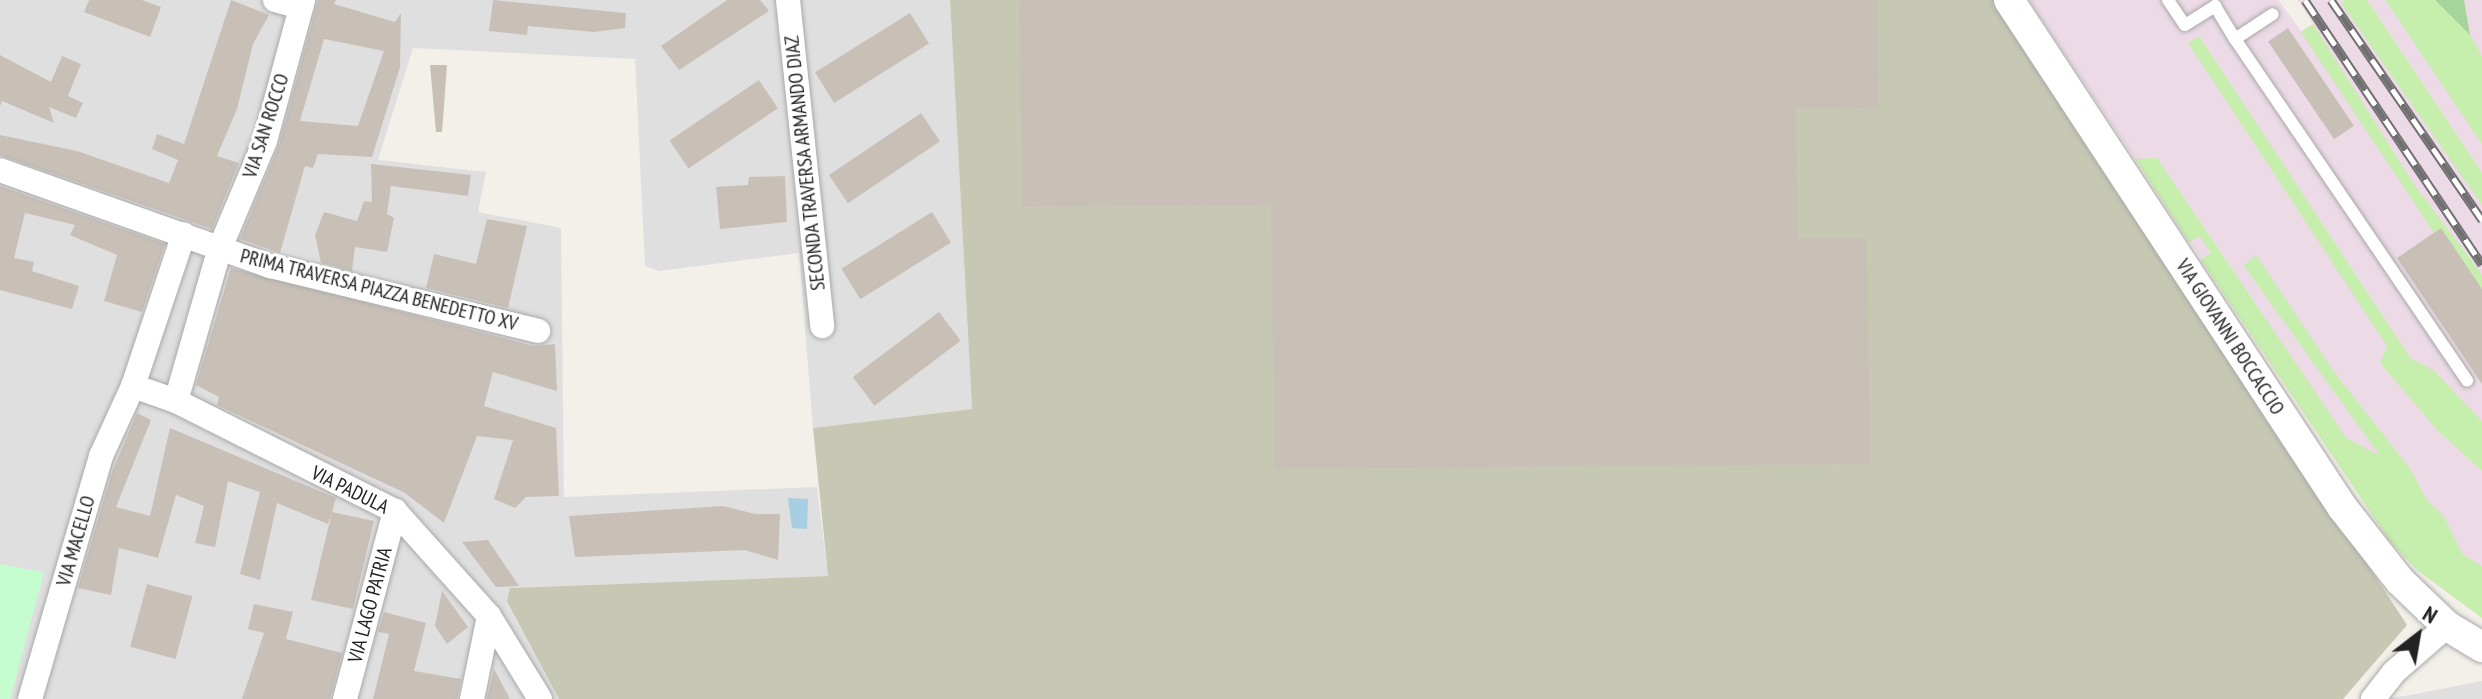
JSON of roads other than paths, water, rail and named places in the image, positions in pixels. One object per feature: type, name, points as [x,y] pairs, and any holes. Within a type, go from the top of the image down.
[{"type":"street","points":[[275,0],[302,4]]},
{"type":"street","name":"SECONDA TRAVERSA ARMANDO DIAZ","points":[[788,0],[822,326]]},
{"type":"street","name":"VIA GIOVANNI BOCCACCIO","points":[[2009,0],[2342,507],[2400,581],[2447,626],[2482,647]]},
{"type":"street","name":"VIA SAN ROCCO","points":[[176,401],[220,248],[265,141],[302,4]]},
{"type":"street","name":"PRIMA TRAVERSA PIAZZA BENEDETTO XV","points":[[0,170],[270,266],[538,331]]},
{"type":"street","name":"VIA MACELLO","points":[[30,699],[101,456],[133,386],[184,234]]},
{"type":"street","name":"VIA PADULA","points":[[133,386],[176,401],[395,511],[489,616],[540,699]]},
{"type":"street","name":"VIA LAGO PATRIA","points":[[345,699],[395,511]]},
{"type":"street","points":[[472,699],[489,616]]},
{"type":"street","points":[[2373,699],[2393,673],[2447,626]]},
{"type":"lane","points":[[2168,0],[2185,25],[2215,6],[2467,381]]},
{"type":"lane","points":[[2235,39],[2273,14]]},
{"type":"water","points":[[788,498],[808,499],[807,529],[792,528]]},
{"type":"railway","points":[[2305,0],[2482,264]]},
{"type":"railway","points":[[2331,0],[2482,220]]}]
